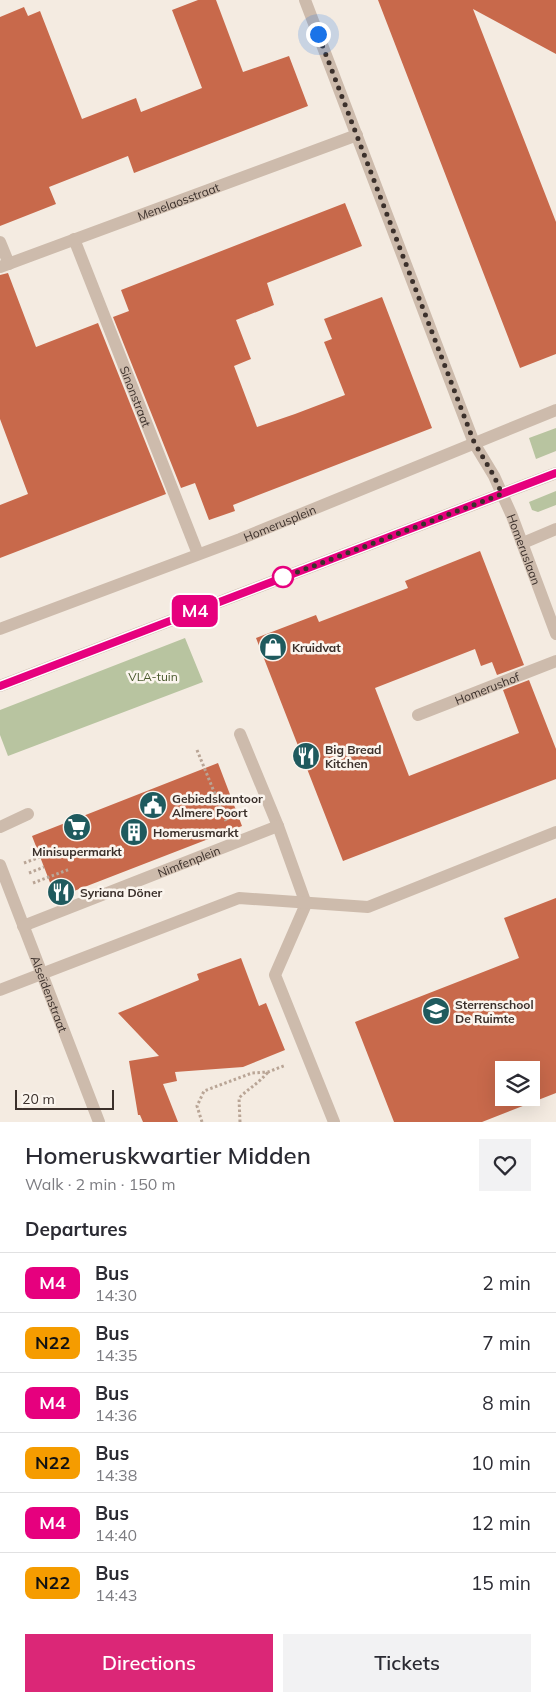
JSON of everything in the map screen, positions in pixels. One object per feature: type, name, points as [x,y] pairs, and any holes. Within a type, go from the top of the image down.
[{"type":"street","name":"Homeruslaan","points":[[305,0],[474,442],[494,476],[523,543],[556,634]]},
{"type":"street","name":"Menelaosstraat","points":[[4,265],[357,135]]},
{"type":"street","name":"Sinonstraat","points":[[74,239],[198,554]]},
{"type":"street","points":[[0,242],[4,265]]},
{"type":"street","name":"Homerusplein","points":[[0,629],[240,539],[556,410]]},
{"type":"street","points":[[0,686],[556,473]]},
{"type":"street","points":[[523,543],[556,529]]},
{"type":"street","name":"Homerushof","points":[[418,715],[556,661]]},
{"type":"street","points":[[240,734],[278,826],[306,904],[275,975],[334,1122]]},
{"type":"street","points":[[0,827],[28,814]]},
{"type":"street","name":"Nimfenplein","points":[[23,926],[278,826]]},
{"type":"street","points":[[0,990],[239,898],[368,907],[556,832]]},
{"type":"street","name":"Alseïdenstraat","points":[[0,865],[99,1122]]},
{"type":"path","points":[[197,750],[234,843]]},
{"type":"path","points":[[24,864],[62,849]]},
{"type":"path","points":[[28,873],[44,867]]},
{"type":"path","points":[[32,884],[70,869]]},
{"type":"path","points":[[202,1122],[197,1106],[204,1091],[252,1073],[268,1072],[258,1084],[239,1098],[240,1122]]},
{"type":"green space","points":[[556,428],[556,451],[536,459],[529,438]]},
{"type":"green space","points":[[556,491],[556,505],[538,512],[532,510],[529,502]]},
{"type":"green space","name":"VLA-tuin","points":[[185,638],[203,682],[8,756],[0,735],[0,710]]},
{"type":"building","points":[[198,0],[216,0],[243,72],[289,56],[308,106],[134,173],[128,156],[49,187],[56,204],[0,226],[0,17],[24,7],[28,16],[40,11],[82,119],[136,98],[141,112],[202,88],[172,10]]},
{"type":"building","points":[[378,0],[556,0],[556,54],[473,9],[556,222],[556,354],[520,368]]},
{"type":"building","points":[[345,203],[362,246],[267,283],[274,305],[236,320],[251,359],[234,366],[257,427],[345,395],[324,342],[332,339],[324,319],[382,297],[432,428],[233,505],[235,511],[209,520],[195,483],[181,488],[113,317],[129,311],[121,290]]},
{"type":"building","points":[[8,273],[36,347],[98,323],[166,494],[0,558],[0,505],[28,494],[0,419],[0,275]]},
{"type":"building","points":[[480,551],[524,665],[497,675],[492,662],[481,666],[475,649],[375,688],[409,776],[519,733],[503,690],[529,680],[556,749],[556,779],[343,861],[256,638],[316,615],[319,622],[408,588],[405,581]]},
{"type":"building","name":"Homerusmarkt","points":[[218,763],[242,826],[56,898],[32,836]]},
{"type":"building","points":[[556,898],[556,1093],[540,1099],[540,1061],[495,1061],[495,1106],[523,1106],[482,1122],[394,1122],[355,1022],[519,958],[504,918]]},
{"type":"building","points":[[241,958],[259,1006],[266,1003],[285,1050],[243,1067],[175,1072],[177,1081],[163,1084],[178,1122],[143,1122],[140,1115],[138,1115],[129,1061],[159,1056],[118,1013],[199,980],[197,974]]},
{"type":"bus line","name":"M4","points":[[0,686],[556,473]]},
{"type":"place","name":"Kruidvat","points":[[273,647]]},
{"type":"place","name":"Big Bread Kitchen","points":[[306,756]]},
{"type":"place","name":"Gebiedskantoor Almere Poort","points":[[153,805]]},
{"type":"place","name":"Minisupermarkt","points":[[77,827]]},
{"type":"place","name":"Homerusmarkt","points":[[134,832]]},
{"type":"place","name":"Syriana Döner","points":[[61,892]]},
{"type":"place","name":"Sterrenschool De Ruimte","points":[[436,1011]]},
{"type":"route","points":[[283,577],[502,494],[474,442],[318,34]]}]
